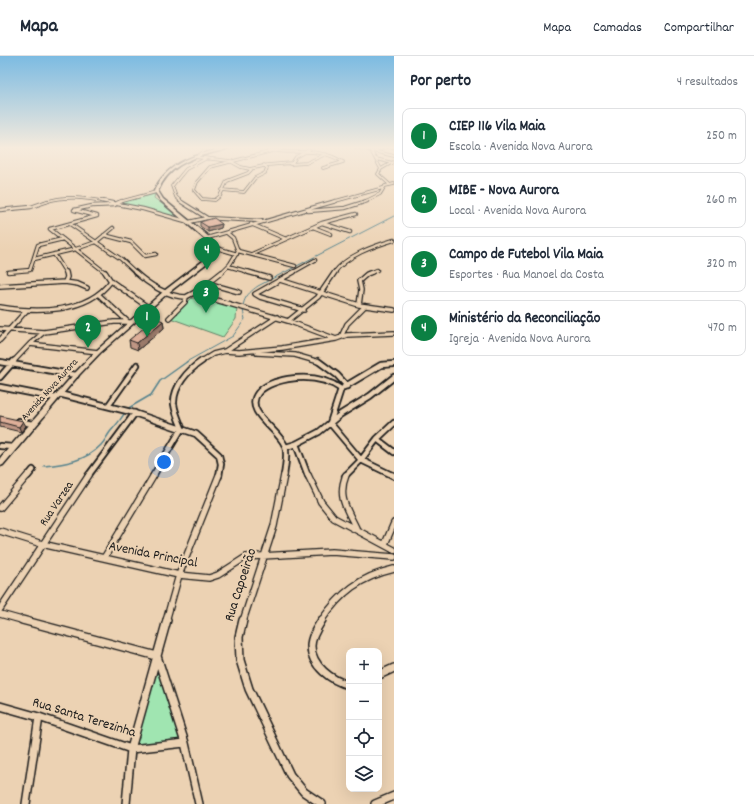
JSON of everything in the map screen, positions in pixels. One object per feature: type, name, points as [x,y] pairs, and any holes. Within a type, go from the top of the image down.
[{"type":"street","points":[[156,192],[159,182]]},
{"type":"street","points":[[174,182],[172,186],[173,194],[177,199],[206,218]]},
{"type":"street","points":[[197,182],[194,188],[195,191],[200,198],[208,200],[218,199],[226,182]]},
{"type":"street","points":[[222,190],[243,192],[252,182]]},
{"type":"street","points":[[207,238],[251,224],[300,212],[383,188],[389,184],[394,184]]},
{"type":"street","points":[[300,212],[348,207],[376,196],[382,191],[383,188]]},
{"type":"street","points":[[116,204],[156,192]]},
{"type":"street","points":[[156,192],[166,204],[207,238],[213,247],[237,253],[252,254],[294,266]]},
{"type":"street","points":[[0,210],[31,207],[58,198],[86,197],[143,209],[189,222],[206,218],[261,222]]},
{"type":"street","points":[[124,205],[92,206],[74,210],[97,216],[50,230],[106,273],[111,281],[149,308]]},
{"type":"street","points":[[252,254],[322,223],[356,214]]},
{"type":"street","points":[[174,218],[182,216]]},
{"type":"street","points":[[322,223],[350,232]]},
{"type":"street","points":[[70,224],[121,259],[140,277],[177,297],[186,297],[195,294],[228,266],[237,253],[233,238],[227,232]]},
{"type":"street","points":[[251,224],[286,239]]},
{"type":"street","points":[[313,227],[331,234]]},
{"type":"street","points":[[34,259],[76,249],[96,242],[113,228]]},
{"type":"street","points":[[104,236],[131,242],[145,256],[156,254]]},
{"type":"street","points":[[8,272],[30,270],[38,245],[63,240]]},
{"type":"street","points":[[288,321],[304,310],[322,293],[336,270],[342,265],[376,246],[394,240]]},
{"type":"street","name":"Avenida Nova Aurora","points":[[0,462],[32,424],[98,352],[130,321],[149,308],[166,292],[205,262],[213,247]]},
{"type":"street","points":[[54,254],[66,272],[67,277],[65,282]]},
{"type":"street","points":[[304,310],[256,296],[257,293],[316,260]]},
{"type":"street","points":[[228,266],[269,278]]},
{"type":"street","points":[[359,305],[361,290],[359,281],[367,274],[377,270]]},
{"type":"street","points":[[280,280],[359,305],[394,310]]},
{"type":"street","points":[[0,307],[26,311],[56,310],[93,298],[105,289],[111,281]]},
{"type":"street","points":[[0,286],[65,282],[78,284],[86,288]]},
{"type":"street","points":[[207,283],[239,292]]},
{"type":"street","points":[[98,294],[130,321]]},
{"type":"street","points":[[195,294],[288,321],[336,339]]},
{"type":"street","points":[[169,318],[185,302],[186,297]]},
{"type":"street","points":[[341,337],[345,326],[365,306]]},
{"type":"street","points":[[0,340],[26,311]]},
{"type":"street","points":[[225,351],[277,318]]},
{"type":"street","points":[[0,329],[44,332],[130,321]]},
{"type":"street","points":[[0,377],[30,344],[44,332]]},
{"type":"street","points":[[239,352],[282,348],[341,337],[394,333]]},
{"type":"street","points":[[30,344],[98,352]]},
{"type":"street","points":[[182,428],[174,405],[175,394],[179,385],[192,368],[213,354],[225,351],[307,357],[332,369],[347,386]]},
{"type":"street","points":[[0,362],[76,375]]},
{"type":"street","points":[[330,423],[341,389],[381,365],[394,364]]},
{"type":"street","points":[[108,406],[137,365]]},
{"type":"street","points":[[341,389],[327,381],[299,378],[278,381],[260,392],[255,397],[254,404],[257,412],[280,437],[286,447],[296,444],[319,432],[341,414],[362,402],[394,377]]},
{"type":"street","points":[[0,387],[57,396],[133,412],[196,434],[207,442],[219,455],[221,464],[218,478],[178,575],[131,748],[126,804]]},
{"type":"street","name":"Rua Varzea","points":[[0,609],[79,488],[133,412]]},
{"type":"street","points":[[13,420],[32,424]]},
{"type":"street","points":[[330,423],[361,460],[394,476]]},
{"type":"street","points":[[356,529],[343,501],[342,490],[346,474],[361,460],[377,440],[394,423]]},
{"type":"street","points":[[104,558],[182,428]]},
{"type":"street","points":[[377,440],[394,452]]},
{"type":"street","points":[[296,444],[321,504],[334,518],[394,550]]},
{"type":"street","points":[[0,446],[13,447]]},
{"type":"street","name":"Rua Capoeirão","points":[[286,447],[284,478],[275,522],[239,631],[240,660],[251,692],[286,769],[298,786],[312,799],[322,804]]},
{"type":"street","points":[[0,508],[33,470]]},
{"type":"street","points":[[385,544],[394,523]]},
{"type":"street","name":"Avenida Principal","points":[[0,532],[42,544],[178,575],[209,578],[228,569],[246,557],[325,552],[394,556]]},
{"type":"street","points":[[346,684],[338,683],[318,667],[311,646],[314,634],[324,617],[339,598],[356,584],[371,576],[394,569]]},
{"type":"street","points":[[0,614],[157,656]]},
{"type":"street","points":[[157,656],[185,743],[199,804]]},
{"type":"street","points":[[382,674],[394,668]]},
{"type":"street","name":"Rua Santa Terezinha","points":[[0,706],[39,717],[131,748],[185,743]]},
{"type":"street","points":[[26,804],[39,717]]},
{"type":"street","points":[[375,804],[394,796]]},
{"type":"green space","points":[[155,194],[154,198],[180,217],[177,218],[119,203]]},
{"type":"green space","points":[[192,298],[208,300],[237,308],[236,319],[223,337],[170,318]]},
{"type":"green space","points":[[157,656],[185,743],[131,749]]},
{"type":"building","points":[[214,218],[222,224],[208,227],[200,222]]},
{"type":"building","points":[[156,318],[163,321],[137,343],[129,340]]},
{"type":"building","points":[[0,416],[23,421],[19,427],[0,422]]},
{"type":"waterway","points":[[186,362],[233,336],[245,319],[243,304],[247,296],[258,286],[394,216]]},
{"type":"waterway","points":[[127,409],[151,395],[160,381],[188,361]]},
{"type":"waterway","points":[[44,466],[67,463],[89,455],[102,443],[125,412]]},
{"type":"place","name":"Ministério da Reconciliação","points":[[207,270]]},
{"type":"place","name":"Campo de Futebol Vila Maia","points":[[206,313]]},
{"type":"place","name":"CIEP 116 Vila Maia","points":[[147,337]]},
{"type":"place","name":"MIBE - Nova Aurora","points":[[88,348]]}]
